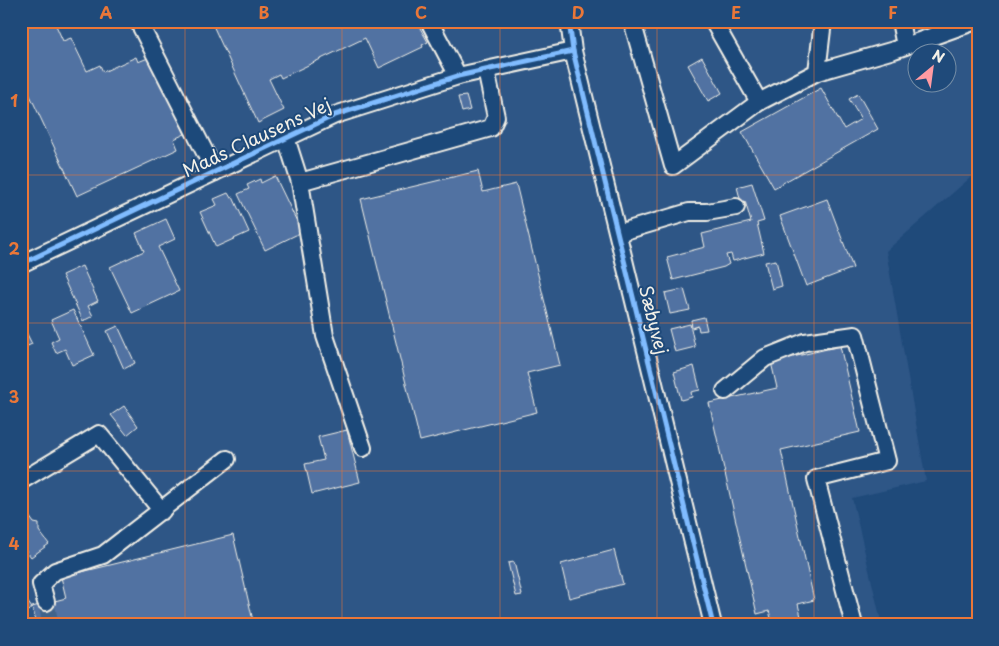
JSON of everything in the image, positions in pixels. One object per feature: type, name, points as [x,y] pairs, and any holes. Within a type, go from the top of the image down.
[{"type":"street","points":[[138,21],[215,172]]},
{"type":"street","points":[[429,21],[458,76]]},
{"type":"street","name":"Sæbyvej","points":[[569,21],[573,51],[713,625]]},
{"type":"street","points":[[632,21],[673,166],[759,102],[817,72],[905,46],[976,21]]},
{"type":"street","points":[[712,21],[759,102]]},
{"type":"street","points":[[817,72],[824,21]]},
{"type":"street","points":[[900,21],[905,46]]},
{"type":"street","name":"Mads Clausens Vej","points":[[21,264],[335,115],[458,76],[573,51]]},
{"type":"street","points":[[300,182],[492,128],[496,118],[486,70]]},
{"type":"street","points":[[286,138],[300,182],[325,336],[363,448]]},
{"type":"street","points":[[618,233],[689,212],[707,212],[736,207]]},
{"type":"street","points":[[725,391],[765,358],[805,342],[855,335],[887,461],[816,479],[854,625]]},
{"type":"street","points":[[21,481],[99,434],[162,511]]},
{"type":"street","points":[[46,602],[42,584],[56,572],[103,555],[227,459]]},
{"type":"shaded area","points":[[21,21],[978,21],[978,171],[886,251],[926,481],[852,498],[882,625],[21,625]]},
{"type":"building","points":[[21,21],[54,21],[63,41],[71,38],[87,71],[100,65],[103,72],[136,57],[138,62],[148,58],[150,62],[152,61],[185,134],[174,139],[178,149],[77,196],[21,76]]},
{"type":"building","points":[[211,21],[416,21],[428,42],[422,45],[423,47],[379,68],[365,38],[281,78],[279,74],[269,79],[284,110],[258,123]]},
{"type":"building","points":[[771,21],[797,21],[797,26]]},
{"type":"building","points":[[702,57],[722,93],[708,101],[688,65]]},
{"type":"building","points":[[821,88],[844,129],[861,119],[849,99],[858,94],[878,129],[774,188],[742,132]]},
{"type":"building","points":[[466,96],[470,110],[462,112],[458,97]]},
{"type":"building","points":[[478,171],[483,192],[516,184],[560,365],[527,373],[537,412],[420,441],[361,199]]},
{"type":"building","points":[[275,176],[302,232],[265,250],[238,194],[249,189],[247,185],[260,179],[261,183]]},
{"type":"building","points":[[752,183],[764,221],[757,223],[764,253],[733,261],[731,254],[726,255],[729,264],[724,267],[673,280],[667,257],[705,247],[702,234],[751,222],[745,201],[741,202],[737,187]]},
{"type":"building","points":[[228,193],[231,198],[233,197],[249,232],[216,247],[200,212],[217,205],[214,199]]},
{"type":"building","points":[[827,199],[853,268],[806,286],[780,216]]},
{"type":"building","points":[[166,219],[175,239],[158,247],[179,291],[132,313],[110,267],[144,251],[136,233]]},
{"type":"building","points":[[776,260],[782,286],[772,289],[765,262]]},
{"type":"building","points":[[82,266],[98,301],[88,306],[93,316],[83,321],[62,275]]},
{"type":"building","points":[[684,289],[690,310],[670,314],[665,293]]},
{"type":"building","points":[[73,310],[94,355],[72,365],[65,349],[56,353],[51,342],[59,338],[51,320]]},
{"type":"building","points":[[704,317],[707,330],[699,331],[698,326],[692,328],[691,320]]},
{"type":"building","points":[[21,322],[32,344],[21,349]]},
{"type":"building","points":[[690,324],[695,347],[675,352],[669,329]]},
{"type":"building","points":[[118,326],[135,363],[124,369],[107,331]]},
{"type":"building","points":[[840,346],[860,432],[781,450],[814,600],[798,604],[803,625],[773,625],[769,611],[757,614],[709,403],[777,388],[771,362]]},
{"type":"building","points":[[694,366],[700,390],[691,392],[692,397],[681,400],[674,372]]},
{"type":"building","points":[[124,406],[138,426],[127,435],[111,415]]},
{"type":"building","points":[[347,430],[360,482],[312,494],[305,464],[324,460],[318,437]]},
{"type":"building","points":[[24,509],[34,523],[39,524],[39,531],[49,544],[31,557],[21,544],[21,511]]},
{"type":"building","points":[[233,535],[254,625],[37,625],[32,607],[66,598],[61,577]]},
{"type":"building","points":[[614,550],[623,584],[569,598],[561,564]]},
{"type":"building","points":[[514,562],[522,595],[516,596],[508,563]]},
{"type":"building","points":[[21,593],[32,608],[21,616]]},
{"type":"building","points":[[504,620],[505,625],[485,625]]},
{"type":"tunnel","points":[[46,602],[51,625]]},
{"type":"cycle path","points":[[569,21],[573,51],[713,625]]},
{"type":"cycle path","points":[[21,264],[335,115],[458,76],[573,51]]}]
